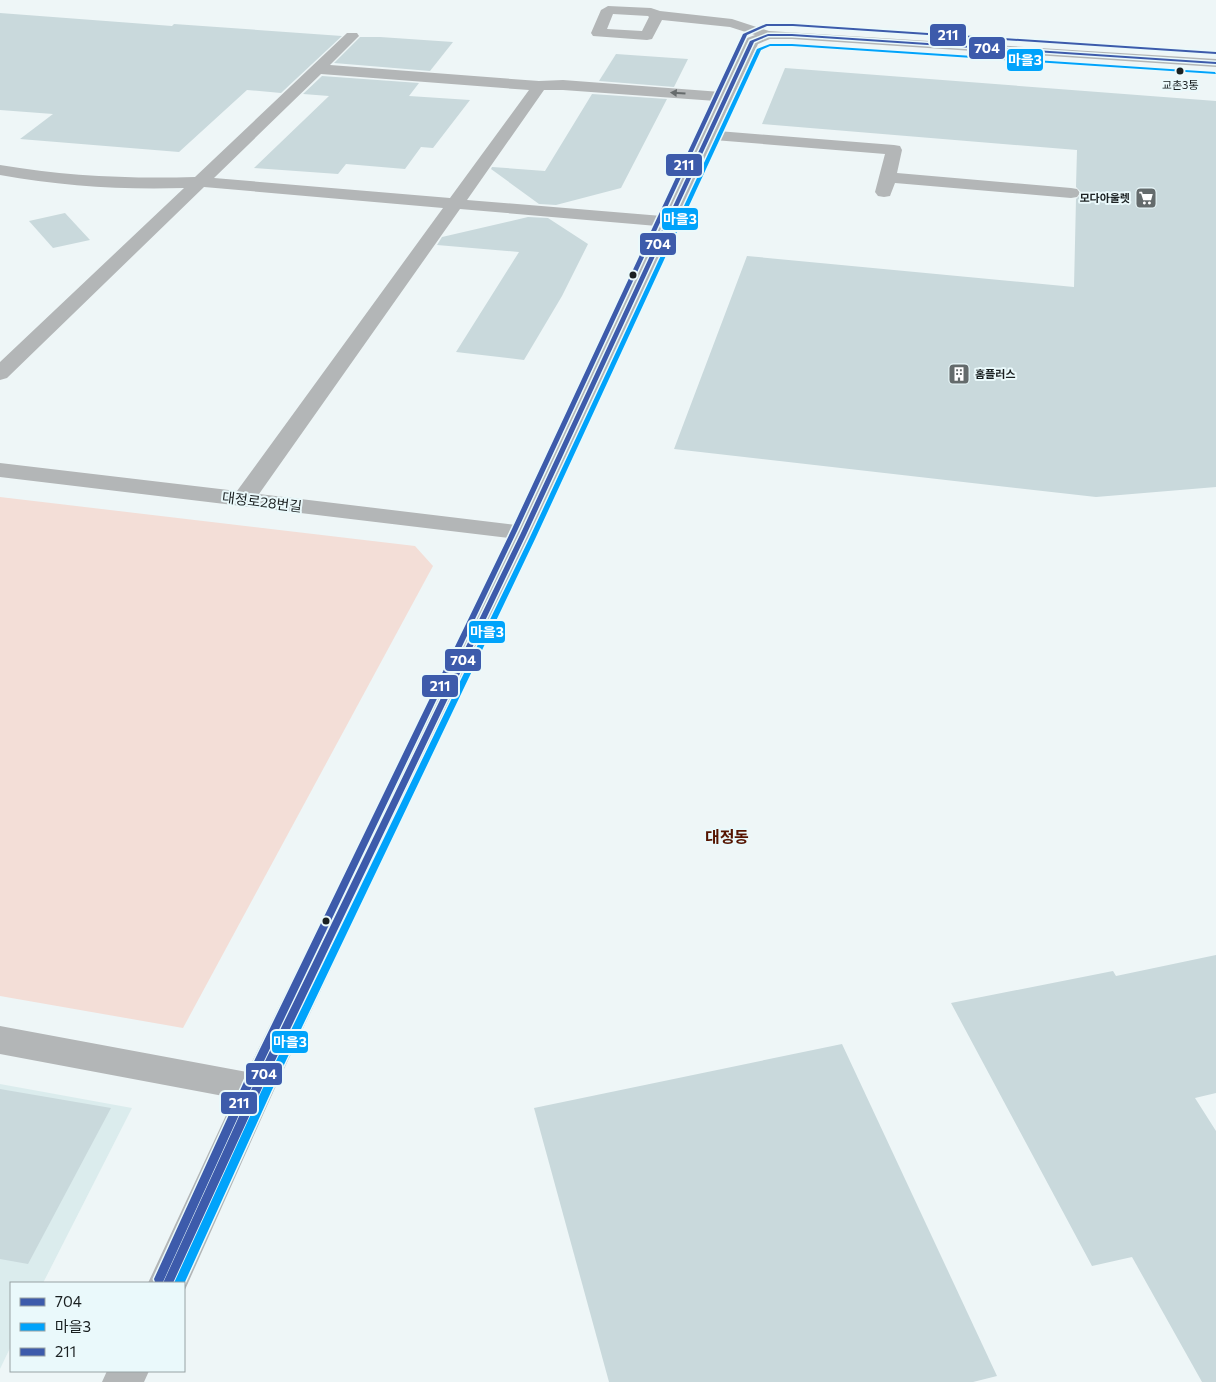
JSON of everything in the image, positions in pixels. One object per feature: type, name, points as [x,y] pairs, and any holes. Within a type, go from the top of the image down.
[{"type":"street","points":[[658,15],[732,23],[780,35],[1216,63]]},
{"type":"street","points":[[168,1282],[257,1088],[524,533],[752,41],[780,35]]},
{"type":"street","points":[[0,374],[352,36]]},
{"type":"street","points":[[318,69],[539,86],[563,85],[726,97]]},
{"type":"street","points":[[244,499],[539,86]]},
{"type":"street","points":[[710,135],[894,150],[885,184],[1071,193]]},
{"type":"street","points":[[0,170],[36,176],[136,184],[200,182],[668,222]]},
{"type":"street","name":"대정로28번길","points":[[0,470],[524,533]]},
{"type":"street","points":[[0,1040],[257,1088]]},
{"type":"shaded area","points":[[0,497],[415,546],[433,566],[183,1028],[0,996]]},
{"type":"shaded area","points":[[0,1084],[132,1108],[44,1282],[10,1282],[10,1348],[0,1369]]},
{"type":"building","points":[[0,13],[342,36],[281,93],[247,90],[179,152],[20,139],[53,114],[0,110]]},
{"type":"building","points":[[360,37],[453,42],[430,71],[334,63]]},
{"type":"building","points":[[616,54],[688,59],[674,87],[599,81]]},
{"type":"building","name":"홈플러스","points":[[785,68],[1216,101],[1216,487],[1096,497],[674,449],[747,256],[1074,287],[1076,199],[1082,193],[1076,187],[1077,150],[762,124]]},
{"type":"building","points":[[322,76],[419,83],[409,96],[470,100],[433,148],[421,147],[405,169],[346,164],[338,174],[254,168],[329,96],[303,94]]},
{"type":"building","points":[[592,94],[667,99],[621,188],[556,205],[539,204],[491,169],[492,167],[545,171]]},
{"type":"building","points":[[65,213],[90,240],[53,248],[29,221]]},
{"type":"building","points":[[528,217],[548,218],[588,244],[562,296],[524,360],[456,352],[519,252],[437,245],[442,237]]},
{"type":"building","points":[[1216,955],[1216,1093],[1195,1098],[1216,1131],[1216,1382],[1202,1382],[1132,1257],[1092,1266],[951,1003],[1113,971],[1116,976]]},
{"type":"building","points":[[842,1044],[997,1376],[973,1382],[609,1382],[534,1108]]},
{"type":"building","points":[[0,1089],[111,1108],[28,1264],[0,1259]]},
{"type":"transit line","name":"211","points":[[159,1279],[248,1084],[515,529],[745,34],[766,25],[793,25],[1216,53]]},
{"type":"transit line","name":"704","points":[[168,1282],[257,1088],[524,533],[752,41],[768,35],[792,35],[1216,63]]},
{"type":"transit line","name":"마을3","points":[[179,1282],[266,1092],[533,537],[759,49],[770,45],[792,45],[1215,73]]},
{"type":"place","name":"교촌3통","points":[[1180,71]]},
{"type":"place","name":"모다아울렛","points":[[1146,198]]},
{"type":"place","name":"홈플러스","points":[[959,374]]},
{"type":"district","name":"대정동","points":[[727,837]]}]
